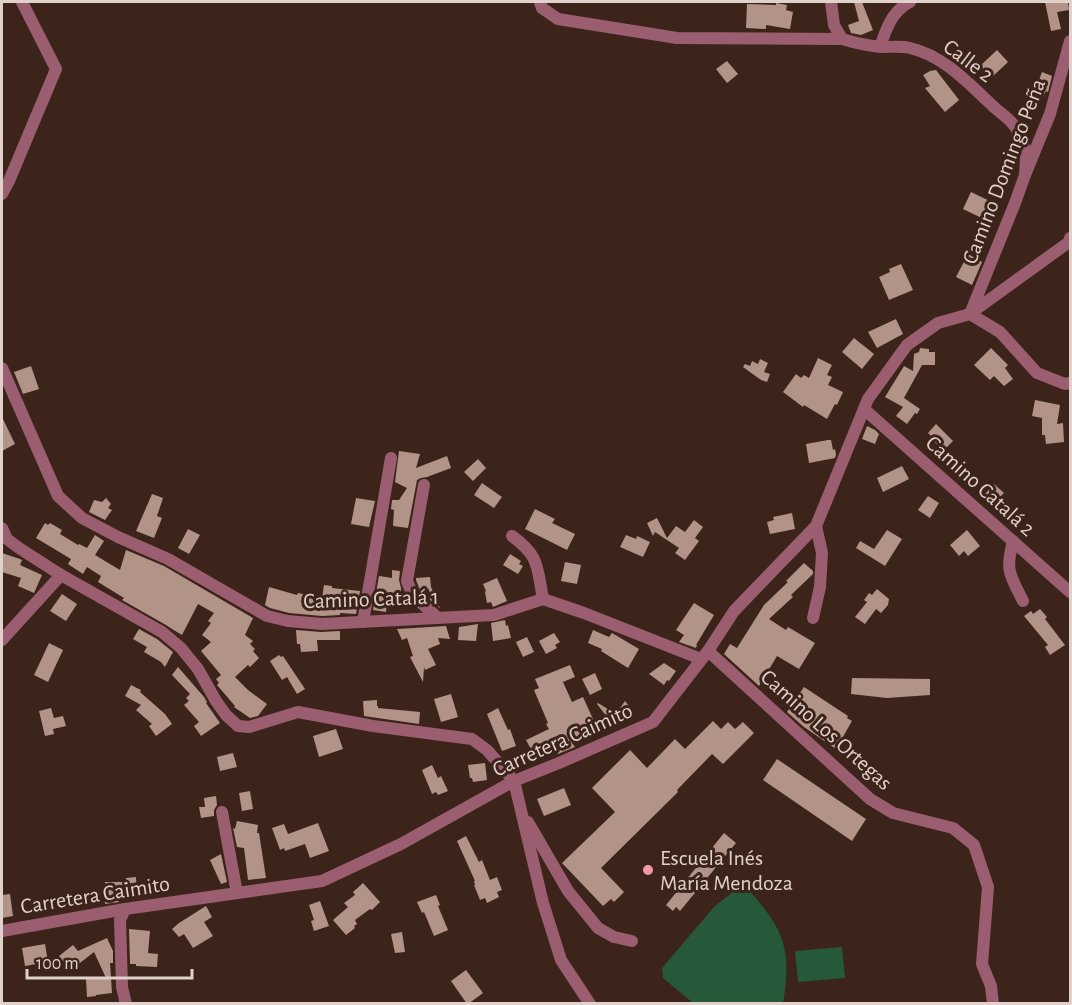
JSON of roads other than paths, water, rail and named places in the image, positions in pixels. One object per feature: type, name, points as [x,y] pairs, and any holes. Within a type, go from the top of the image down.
[{"type":"street","points":[[2,194],[56,69],[22,2]]},
{"type":"street","name":"Calle 2","points":[[540,2],[542,8],[558,19],[677,38],[842,39],[880,47],[908,47],[929,54],[965,79],[1011,121],[1021,137],[1026,152],[1025,175]]},
{"type":"street","points":[[831,2],[834,25],[842,39]]},
{"type":"street","points":[[880,47],[892,17],[910,2]]},
{"type":"street","name":"Camino Domingo Peña","points":[[970,314],[1050,114],[1071,40]]},
{"type":"street","points":[[1071,238],[1069,242],[970,314],[1000,332],[1037,373],[1065,384],[1071,383]]},
{"type":"street","name":"Carretera Caimito","points":[[2,931],[125,909],[322,881],[401,844],[514,781],[652,722],[705,655],[734,612],[816,526],[868,399],[907,345],[938,322],[970,314]]},
{"type":"street","name":"Camino Catalá 1","points":[[2,368],[57,496],[82,518],[117,537],[168,559],[267,616],[288,621],[322,624],[494,615],[543,599]]},
{"type":"street","name":"Camino Catalá 2","points":[[864,409],[1071,592]]},
{"type":"street","points":[[363,621],[391,458]]},
{"type":"street","points":[[424,485],[407,581],[411,592],[420,603],[438,618]]},
{"type":"street","points":[[813,618],[820,587],[822,553],[816,526]]},
{"type":"street","points":[[2,528],[7,539],[61,575],[162,632],[181,648],[198,669],[216,701],[238,726],[249,727],[298,712],[373,726],[472,739],[487,750],[514,781],[543,903],[561,960],[590,1004]]},
{"type":"street","points":[[512,536],[525,545],[537,562],[543,599],[705,655]]},
{"type":"street","points":[[1013,541],[1009,555],[1009,573],[1023,601]]},
{"type":"street","points":[[2,640],[61,575]]},
{"type":"street","name":"Camino Los Ortegas","points":[[705,655],[870,799],[893,813],[953,828],[974,845],[988,887],[982,964],[992,986],[993,1004]]},
{"type":"street","points":[[521,810],[568,891],[598,928],[614,937],[632,940]]},
{"type":"street","points":[[222,812],[237,893]]},
{"type":"street","points":[[125,909],[120,920],[122,987],[126,1004]]},
{"type":"street","points":[[992,986],[998,1004]]},
{"type":"street","points":[[122,987],[132,1004]]},
{"type":"place","name":"Escuela Inés María Mendoza","points":[[648,870]]}]
